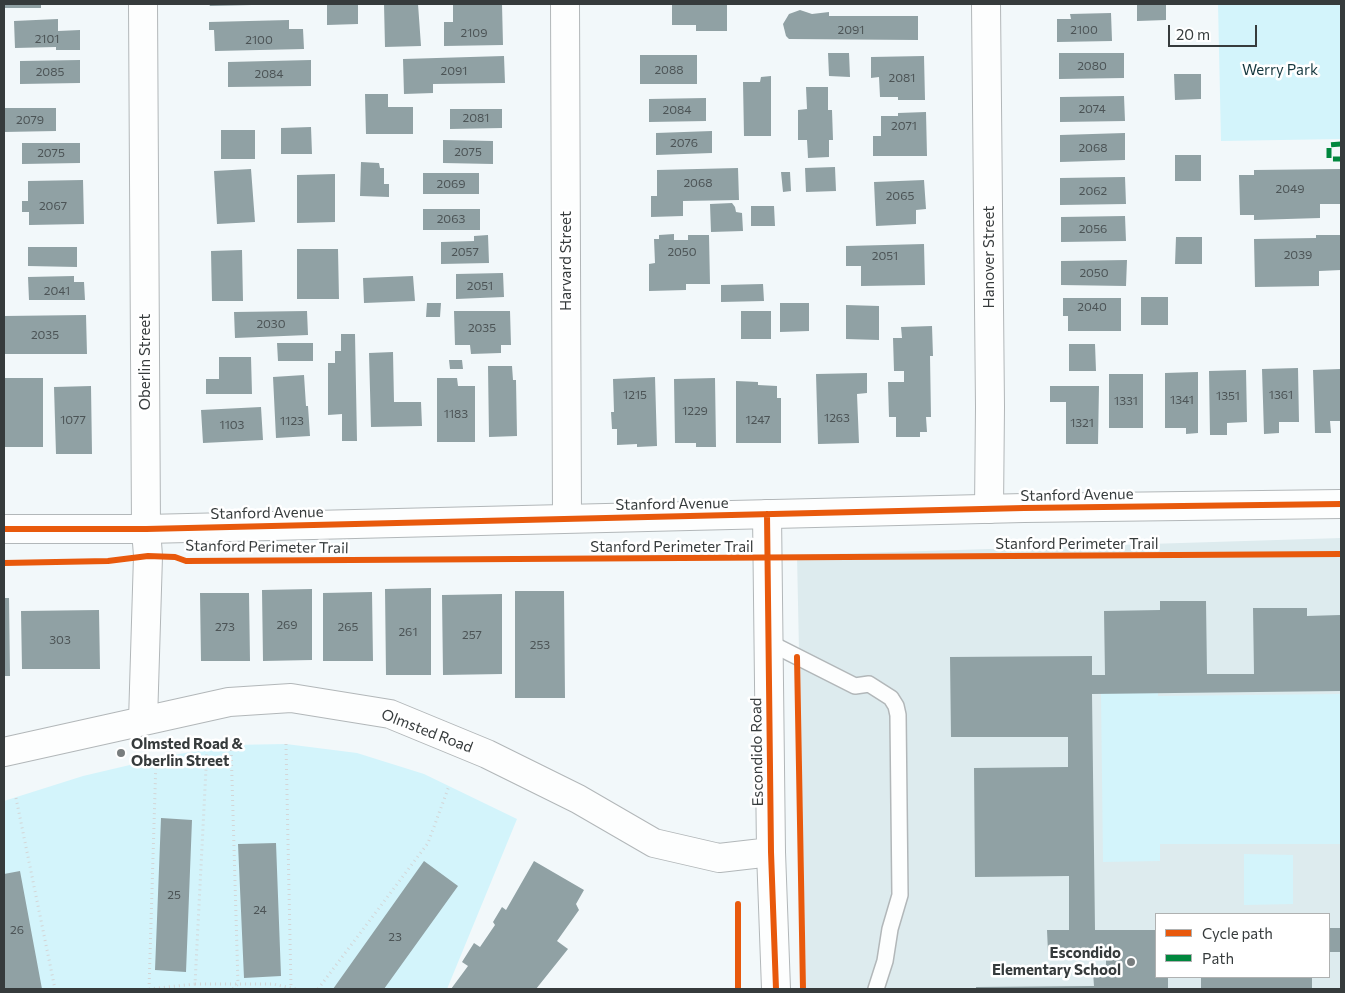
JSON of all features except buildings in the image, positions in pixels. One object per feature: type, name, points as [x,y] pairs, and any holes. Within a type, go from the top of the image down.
[{"type":"street","name":"Oberlin Street","points":[[143,4],[146,528],[148,556],[143,721]]},
{"type":"street","name":"Harvard Street","points":[[565,4],[567,518]]},
{"type":"street","name":"Hanover Street","points":[[986,4],[990,407],[989,510]]},
{"type":"street","name":"Stanford Avenue","points":[[4,529],[146,528],[1024,508],[1341,504]]},
{"type":"street","name":"Escondido Road","points":[[767,514],[771,852],[776,989]]},
{"type":"street","name":"Olmsted Road","points":[[4,752],[229,702],[292,698],[390,714],[487,754],[578,798],[654,843],[719,858],[771,852]]},
{"type":"lane","points":[[768,642],[855,686],[869,684],[891,698],[896,706],[898,715],[900,895],[890,929],[885,961],[876,989]]},
{"type":"path","points":[[286,744],[291,988]]},
{"type":"path","points":[[231,745],[238,984],[233,989]]},
{"type":"path","points":[[195,984],[208,749]]},
{"type":"path","points":[[156,759],[148,989],[195,984],[273,984],[296,989]]},
{"type":"path","points":[[318,989],[428,843],[449,786]]},
{"type":"path","points":[[16,798],[55,989]]},
{"type":"shaded area","points":[[1341,538],[1341,989],[806,989],[797,555]]},
{"type":"green space","name":"Werry Park","points":[[1218,4],[1341,4],[1341,139],[1221,141]]},
{"type":"green space","points":[[1101,693],[1158,693],[1158,696],[1341,694],[1341,844],[1160,844],[1160,861],[1103,862]]},
{"type":"green space","points":[[286,744],[357,753],[424,774],[517,819],[447,989],[4,989],[4,801],[83,776],[168,756],[231,745]]},
{"type":"green space","points":[[1244,854],[1293,855],[1293,904],[1244,905]]},
{"type":"marked path","points":[[1341,144],[1329,145],[1329,159],[1341,159]]},
{"type":"cycle path","name":"Stanford Perimeter Trail","points":[[4,529],[146,529],[1024,508],[1341,504]]},
{"type":"cycle path","points":[[767,514],[771,852],[776,989]]},
{"type":"cycle path","name":"Stanford Perimeter Trail","points":[[4,563],[108,561],[148,556],[175,557],[186,561],[1341,554]]},
{"type":"cycle path","points":[[797,657],[803,989]]},
{"type":"cycle path","points":[[738,904],[738,989]]},
{"type":"place","name":"Olmsted Road & Oberlin Street","points":[[121,753]]},
{"type":"place","name":"Escondido Elementary School","points":[[1131,962]]}]
